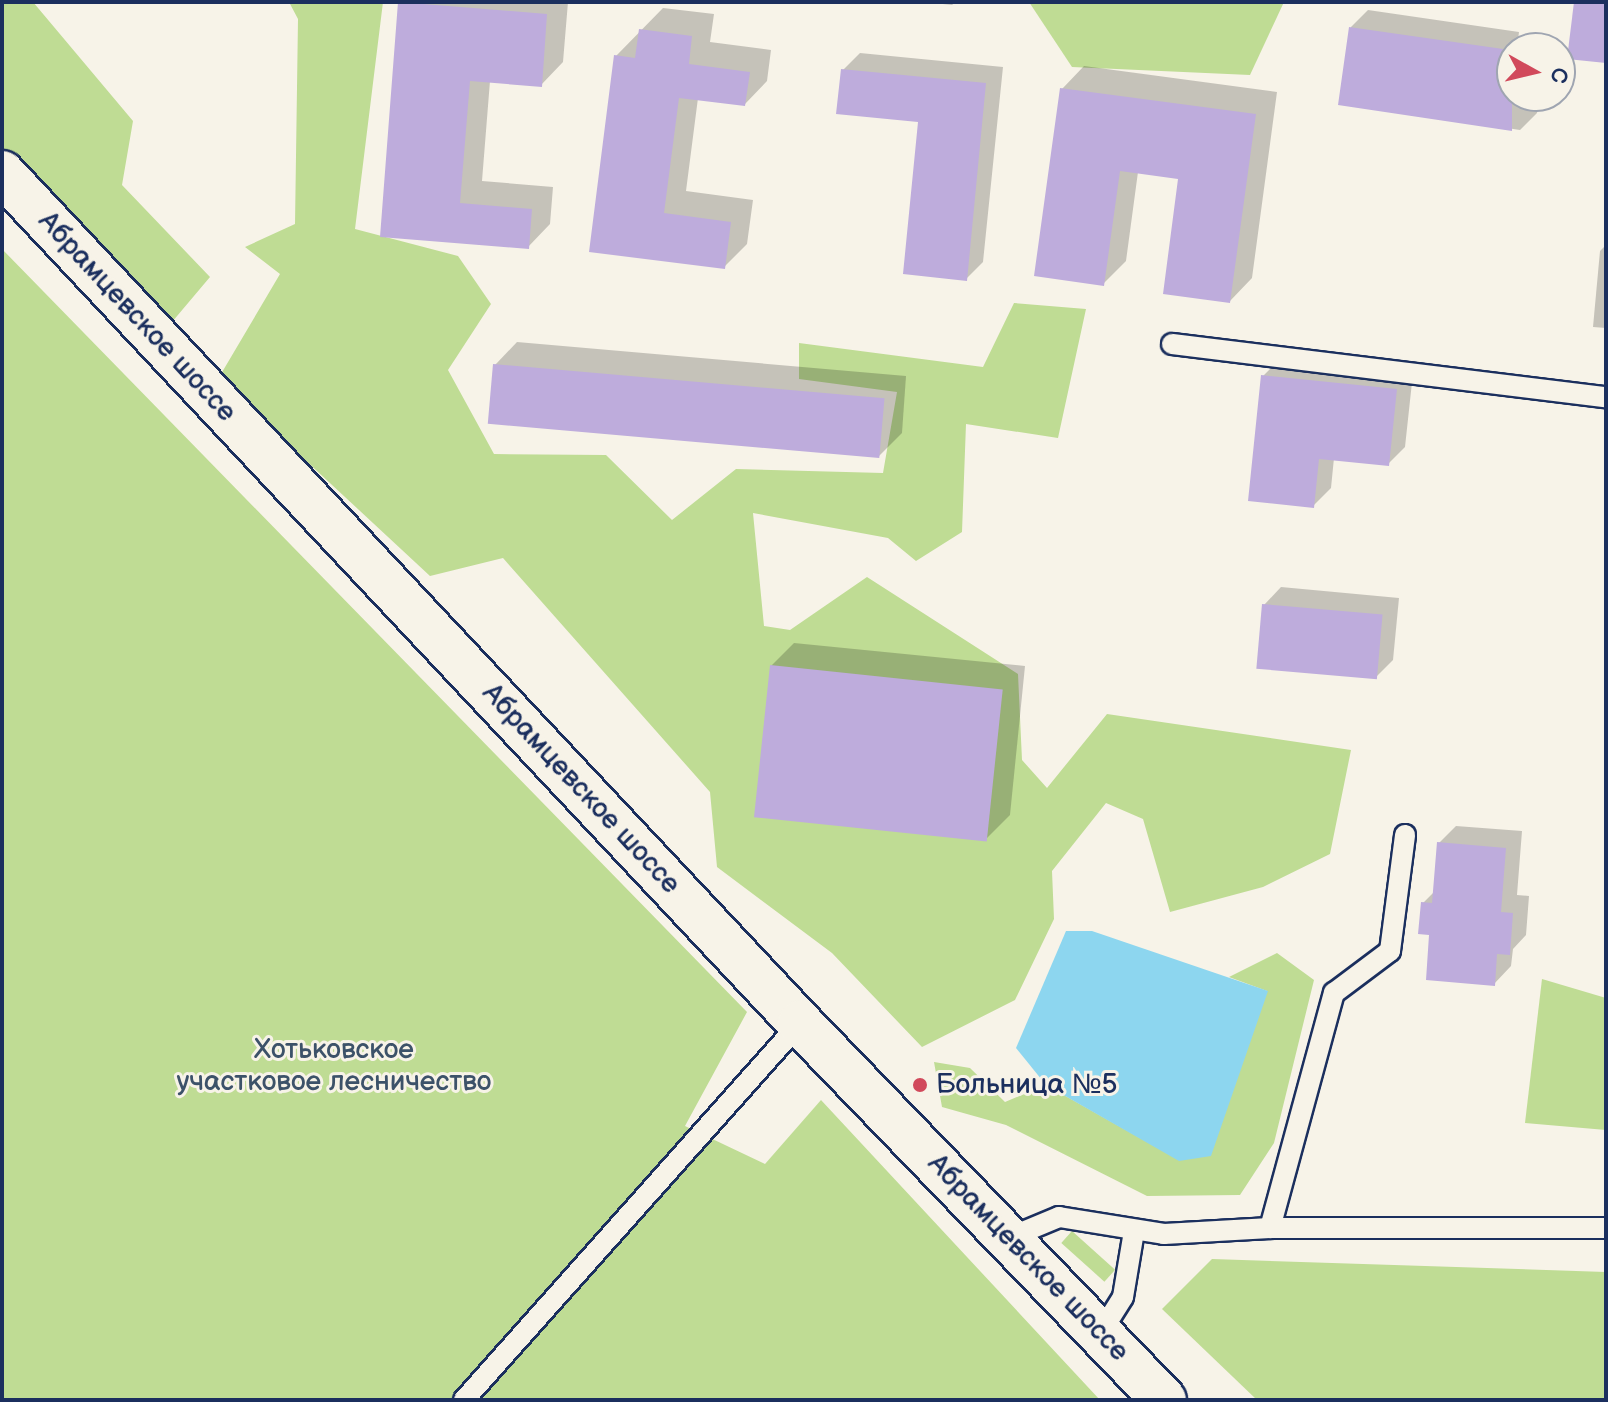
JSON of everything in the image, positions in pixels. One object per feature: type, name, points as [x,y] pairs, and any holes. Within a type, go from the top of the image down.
[{"type":"street","name":"Абрамцевское шоссе","points":[[2,173],[800,1023],[1011,1237],[1164,1400]]},
{"type":"lane","points":[[1172,344],[1606,397]]},
{"type":"lane","points":[[1270,1228],[1334,993],[1390,951],[1405,835]]},
{"type":"lane","points":[[464,1400],[800,1023]]},
{"type":"lane","points":[[1011,1237],[1059,1217],[1134,1231],[1606,1228]]},
{"type":"lane","points":[[1101,1332],[1123,1297],[1134,1231]]},
{"type":"green space","points":[[2,2],[33,2],[133,121],[122,185],[210,277],[172,322],[2,150]]},
{"type":"green space","points":[[289,2],[383,2],[355,229],[458,256],[491,304],[448,370],[494,454],[606,455],[672,520],[736,469],[883,473],[897,392],[799,379],[799,343],[983,367],[1014,303],[1086,309],[1058,438],[966,424],[962,532],[916,561],[888,538],[753,513],[764,626],[790,630],[867,577],[1018,674],[1022,760],[1047,788],[1107,714],[1351,750],[1330,854],[1263,887],[1170,912],[1143,819],[1106,803],[1052,871],[1054,919],[1015,1000],[922,1047],[832,953],[717,867],[710,792],[503,558],[430,576],[218,379],[280,274],[245,247],[295,224],[298,19]]},
{"type":"green space","points":[[1029,2],[1284,2],[1250,75],[1072,67]]},
{"type":"green space","name":"Хотьковское участковое лесничество","points":[[2,249],[747,1012],[685,1126],[765,1164],[821,1100],[1100,1400],[2,1400]]},
{"type":"green space","points":[[1277,953],[1314,980],[1274,1143],[1240,1195],[1147,1196],[1006,1125],[942,1107],[934,1062],[970,1068],[1005,1102],[1046,1085],[1179,1160],[1267,991],[1229,977]]},
{"type":"green space","points":[[1542,979],[1606,998],[1606,1130],[1525,1123]]},
{"type":"green space","points":[[1072,1231],[1115,1270],[1104,1282],[1061,1243]]},
{"type":"green space","points":[[1212,1259],[1606,1272],[1606,1400],[1257,1400],[1162,1309]]},
{"type":"water","points":[[1066,931],[1092,931],[1268,991],[1211,1156],[1179,1161],[1046,1085],[1016,1048]]},
{"type":"building","points":[[398,2],[547,14],[542,87],[470,81],[460,203],[532,209],[529,249],[380,237]]},
{"type":"building","points":[[1574,2],[1606,2],[1606,63],[1576,60],[1576,32],[1570,32]]},
{"type":"building","points":[[1349,27],[1496,48],[1496,112],[1512,112],[1512,131],[1338,105]]},
{"type":"building","points":[[639,29],[692,36],[689,64],[750,72],[745,106],[679,98],[664,213],[731,222],[725,269],[589,252],[614,55],[635,58]]},
{"type":"building","points":[[841,69],[986,83],[967,281],[903,274],[918,122],[836,114]]},
{"type":"building","points":[[1060,88],[1256,114],[1230,303],[1163,294],[1178,179],[1120,171],[1104,286],[1034,276]]},
{"type":"building","points":[[493,364],[885,398],[879,458],[488,424]]},
{"type":"building","points":[[1261,375],[1397,389],[1389,466],[1319,459],[1314,508],[1248,501]]},
{"type":"building","points":[[1262,604],[1383,615],[1377,679],[1256,669]]},
{"type":"building","points":[[770,665],[1003,689],[987,842],[754,817]]},
{"type":"building","points":[[1437,842],[1506,848],[1501,912],[1513,913],[1510,955],[1497,954],[1495,986],[1426,980],[1429,935],[1418,934],[1421,902],[1432,903]]},
{"type":"place","name":"Больница №5","points":[[920,1085]]}]
